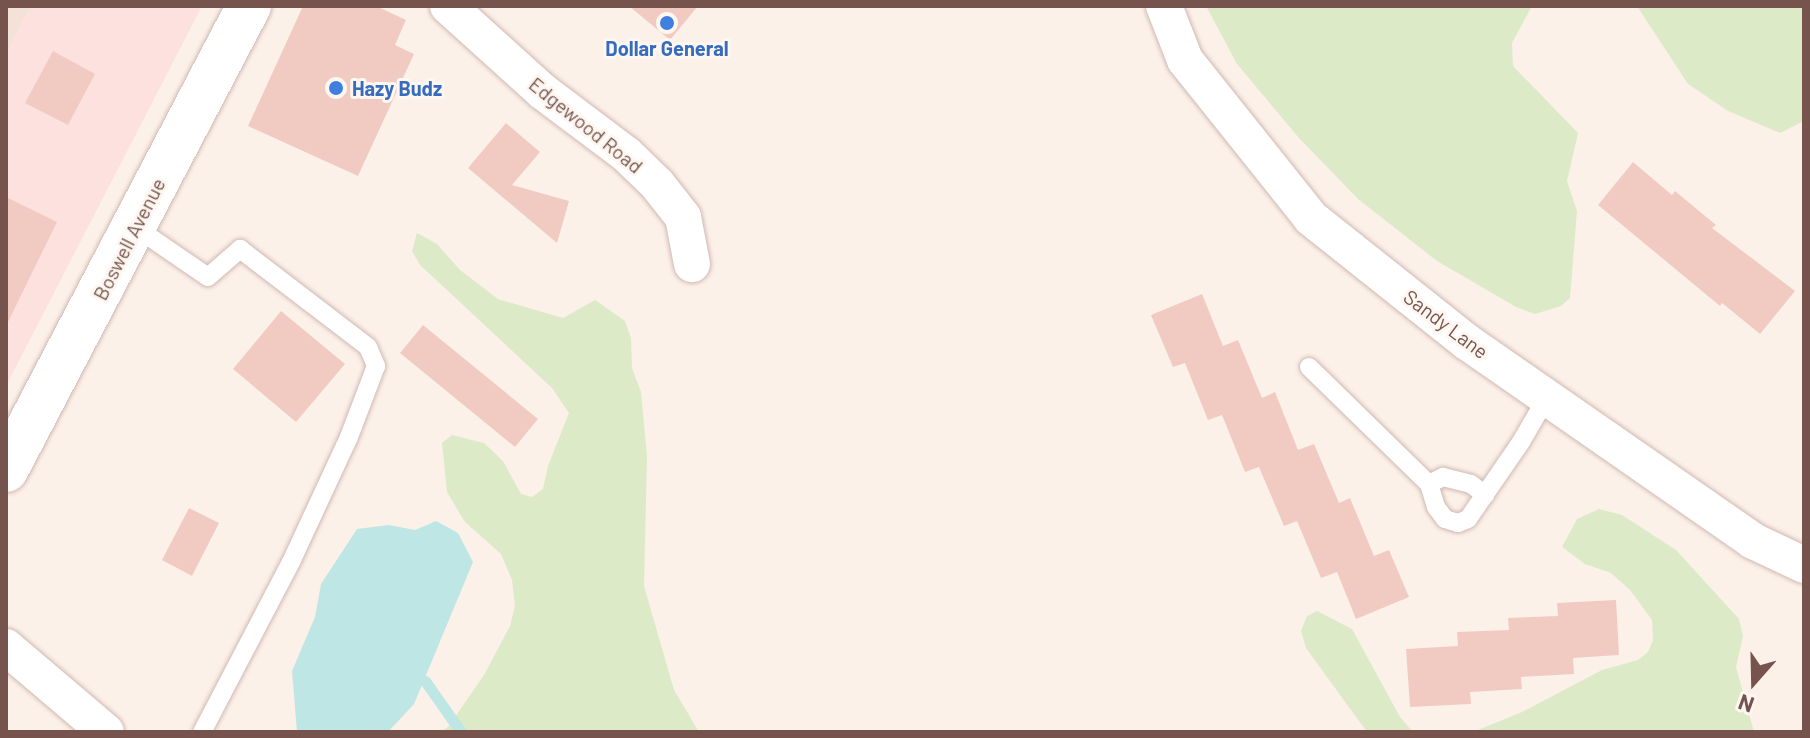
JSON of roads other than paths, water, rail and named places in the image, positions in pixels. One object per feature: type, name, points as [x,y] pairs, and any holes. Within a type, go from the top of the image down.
[{"type":"main road","name":"Boswell Avenue","points":[[6,470],[249,6]]},
{"type":"street","name":"Edgewood Road","points":[[448,6],[561,107],[626,154],[657,184],[683,217],[692,264]]},
{"type":"street","name":"Sandy Lane","points":[[1164,6],[1185,60],[1311,218],[1467,342],[1753,541],[1804,565]]},
{"type":"street","points":[[6,647],[106,732]]},
{"type":"lane","points":[[135,227],[208,277],[240,249],[368,347],[376,366],[349,437],[291,562],[202,732]]},
{"type":"lane","points":[[1309,367],[1429,484],[1436,507],[1445,519],[1458,523],[1468,519],[1485,495],[1547,397]]},
{"type":"lane","points":[[1429,484],[1443,477],[1471,484],[1485,495]]},
{"type":"water","points":[[436,521],[458,533],[473,562],[414,704],[388,732],[297,732],[292,671],[315,617],[321,584],[357,529],[389,525],[415,530]]},
{"type":"waterway","points":[[425,681],[461,732]]},
{"type":"place","name":"Dollar General","points":[[667,23]]},
{"type":"place","name":"Hazy Budz","points":[[336,88]]}]
